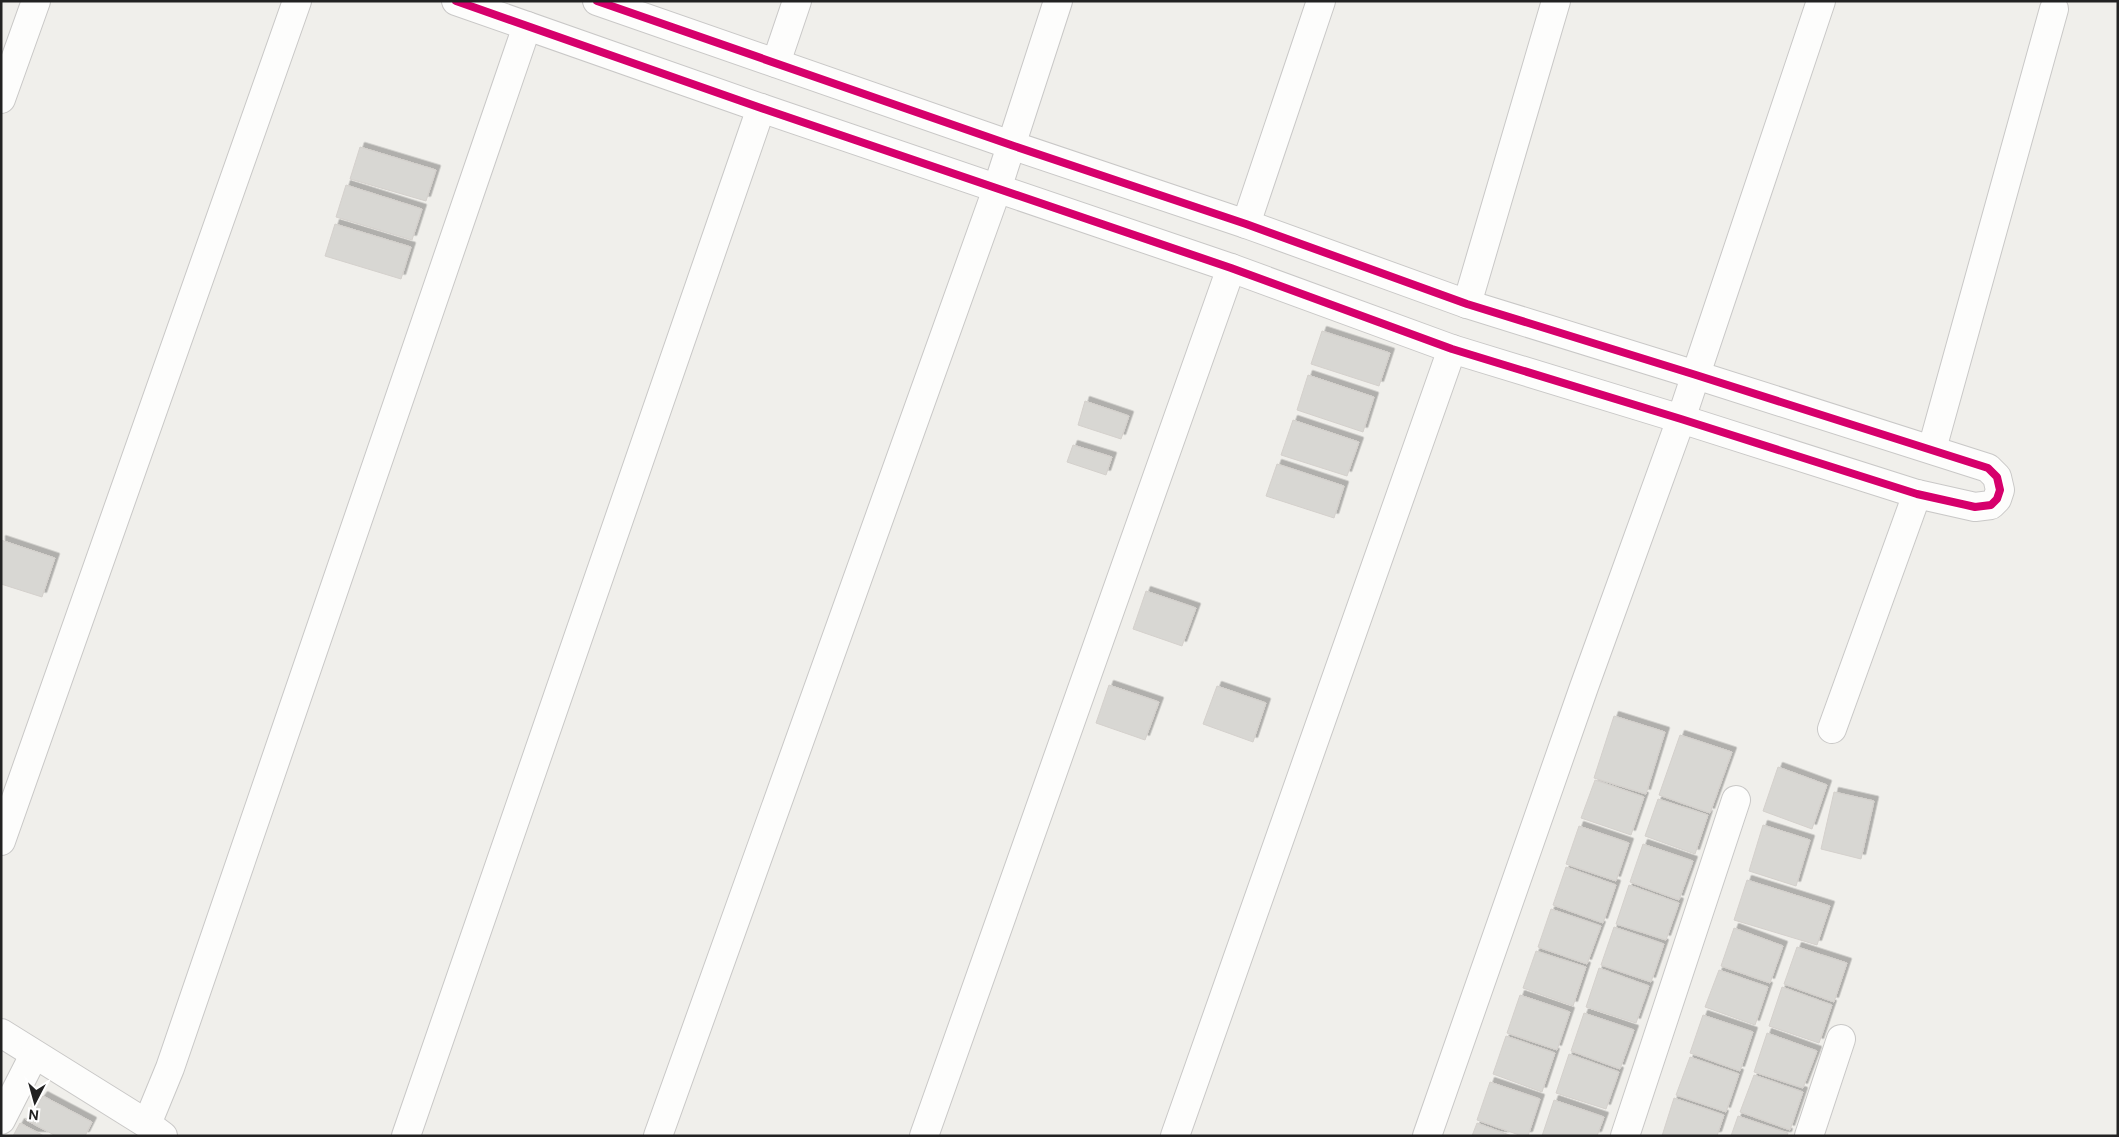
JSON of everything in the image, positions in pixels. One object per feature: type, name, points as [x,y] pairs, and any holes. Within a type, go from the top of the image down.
[{"type":"street","points":[[1,99],[36,1]]},
{"type":"street","points":[[1,841],[297,1]]},
{"type":"street","points":[[456,1],[761,108],[1231,268],[1452,349],[1917,494],[1976,507],[1991,505],[1998,499],[2000,490],[1997,477],[1988,468],[1696,374],[1467,304],[1246,224],[597,1]]},
{"type":"street","points":[[776,64],[797,1]]},
{"type":"street","points":[[658,1136],[997,189],[1058,1]]},
{"type":"street","points":[[1246,224],[1321,1]]},
{"type":"street","points":[[1467,304],[1556,1]]},
{"type":"street","points":[[1427,1136],[1681,419],[1821,1]]},
{"type":"street","points":[[1932,449],[2054,9]]},
{"type":"street","points":[[1,1033],[155,1130],[177,1049],[527,26]]},
{"type":"street","points":[[406,1136],[761,108]]},
{"type":"street","points":[[924,1136],[1231,268]]},
{"type":"street","points":[[1175,1136],[1452,349]]},
{"type":"street","points":[[1832,729],[1917,494]]},
{"type":"street","points":[[1625,1136],[1736,800]]},
{"type":"street","points":[[1809,1136],[1841,1039]]},
{"type":"street","points":[[1,1120],[34,1055]]},
{"type":"building","points":[[360,147],[436,170],[426,201],[350,179]]},
{"type":"building","points":[[346,185],[422,209],[412,240],[336,217]]},
{"type":"building","points":[[335,224],[411,247],[401,279],[325,256]]},
{"type":"building","points":[[1322,331],[1390,353],[1379,386],[1311,364]]},
{"type":"building","points":[[1308,375],[1374,397],[1363,432],[1297,410]]},
{"type":"building","points":[[1085,401],[1129,416],[1121,439],[1078,425]]},
{"type":"building","points":[[1293,420],[1359,442],[1347,476],[1281,455]]},
{"type":"building","points":[[1073,445],[1112,457],[1106,475],[1067,462]]},
{"type":"building","points":[[1277,464],[1344,486],[1334,518],[1266,496]]},
{"type":"building","points":[[1,540],[55,558],[42,597],[1,584]]},
{"type":"building","points":[[1146,591],[1196,608],[1182,646],[1133,629]]},
{"type":"building","points":[[1109,685],[1159,702],[1145,740],[1096,723]]},
{"type":"building","points":[[1217,686],[1266,703],[1253,742],[1203,724]]},
{"type":"building","points":[[1614,716],[1665,732],[1646,794],[1594,778]]},
{"type":"building","points":[[1680,735],[1732,752],[1710,813],[1659,795]]},
{"type":"building","points":[[1778,767],[1827,785],[1812,829],[1763,811]]},
{"type":"building","points":[[1595,780],[1644,797],[1631,835],[1581,818]]},
{"type":"building","points":[[1834,792],[1874,801],[1861,859],[1821,849]]},
{"type":"building","points":[[1658,799],[1708,815],[1695,854],[1645,836]]},
{"type":"building","points":[[1763,825],[1810,840],[1796,886],[1749,871]]},
{"type":"building","points":[[1579,826],[1629,843],[1616,881],[1566,864]]},
{"type":"building","points":[[1643,844],[1693,861],[1679,900],[1630,882]]},
{"type":"building","points":[[1566,867],[1616,885],[1603,923],[1553,905]]},
{"type":"building","points":[[1747,880],[1830,906],[1817,945],[1734,920]]},
{"type":"building","points":[[1629,885],[1679,903],[1666,940],[1616,924]]},
{"type":"building","points":[[1551,909],[1601,926],[1587,964],[1538,947]]},
{"type":"building","points":[[1614,927],[1664,944],[1651,982],[1601,965]]},
{"type":"building","points":[[1734,928],[1783,946],[1770,983],[1721,966]]},
{"type":"building","points":[[1797,947],[1847,963],[1834,1002],[1784,984]]},
{"type":"building","points":[[1536,951],[1586,967],[1573,1006],[1523,988]]},
{"type":"building","points":[[1599,968],[1649,986],[1636,1023],[1586,1007]]},
{"type":"building","points":[[1719,970],[1768,987],[1755,1025],[1705,1007]]},
{"type":"building","points":[[1782,987],[1832,1005],[1819,1043],[1769,1026]]},
{"type":"building","points":[[1520,995],[1570,1012],[1557,1050],[1507,1033]]},
{"type":"building","points":[[1584,1013],[1634,1030],[1620,1069],[1571,1051]]},
{"type":"building","points":[[1703,1015],[1753,1032],[1740,1071],[1690,1053]]},
{"type":"building","points":[[1767,1033],[1817,1051],[1803,1088],[1754,1072]]},
{"type":"building","points":[[1506,1036],[1555,1053],[1542,1092],[1493,1074]]},
{"type":"building","points":[[1569,1054],[1619,1072],[1606,1109],[1556,1093]]},
{"type":"building","points":[[1690,1057],[1739,1074],[1726,1112],[1676,1095]]},
{"type":"building","points":[[1754,1075],[1803,1092],[1790,1130],[1740,1112]]},
{"type":"building","points":[[1490,1082],[1540,1099],[1528,1136],[1522,1136],[1477,1120]]},
{"type":"building","points":[[43,1096],[92,1122],[85,1136],[56,1136],[26,1120]]},
{"type":"building","points":[[1674,1098],[1724,1115],[1717,1136],[1662,1136]]},
{"type":"building","points":[[1554,1100],[1604,1117],[1597,1136],[1542,1136]]},
{"type":"building","points":[[1738,1116],[1788,1133],[1787,1136],[1731,1136]]},
{"type":"building","points":[[20,1123],[44,1136],[13,1136]]},
{"type":"building","points":[[1477,1123],[1512,1136],[1472,1136]]},
{"type":"cycle path","points":[[456,1],[761,108],[1231,268],[1452,349],[1917,494],[1975,507],[1991,505],[1997,499],[2000,490],[1997,477],[1988,468],[1467,304],[1246,224],[1011,145],[597,1]]}]
